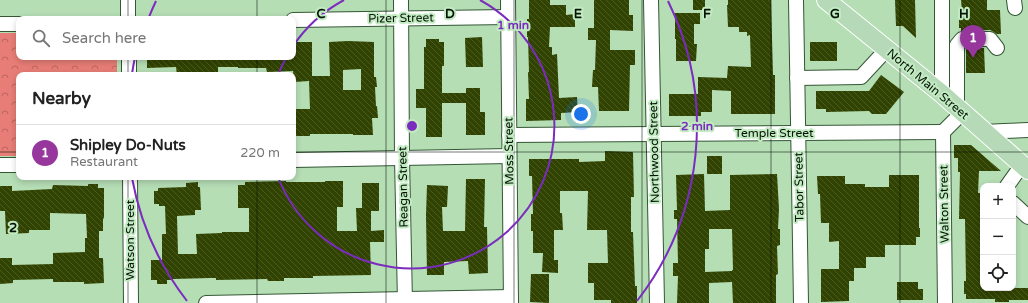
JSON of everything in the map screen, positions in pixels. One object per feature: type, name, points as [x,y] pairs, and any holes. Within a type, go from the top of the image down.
[{"type":"main road","name":"North Main Street","points":[[826,0],[942,94],[1025,168]]},
{"type":"street","points":[[128,0],[128,16]]},
{"type":"street","name":"Reagan Street","points":[[401,0],[405,301]]},
{"type":"street","name":"Moss Street","points":[[508,0],[511,300]]},
{"type":"street","name":"Northwood Street","points":[[652,0],[657,303]]},
{"type":"street","name":"Tabor Street","points":[[796,0],[801,303]]},
{"type":"street","points":[[942,0],[942,94]]},
{"type":"street","name":"Pizer Street","points":[[296,20],[508,17]]},
{"type":"street","points":[[0,24],[16,24]]},
{"type":"street","points":[[943,132],[960,110],[957,45],[962,39],[990,39],[997,48]]},
{"type":"street","points":[[798,78],[861,77],[887,49]]},
{"type":"street","points":[[129,60],[129,72]]},
{"type":"street","points":[[984,132],[1028,130]]},
{"type":"street","name":"Temple Street","points":[[509,135],[943,132]]},
{"type":"street","name":"Walton Street","points":[[943,132],[945,303]]},
{"type":"street","points":[[296,160],[509,156]]},
{"type":"street","points":[[0,165],[16,165]]},
{"type":"street","points":[[1010,183],[1025,168]]},
{"type":"street","name":"Watson Street","points":[[130,180],[131,303]]},
{"type":"street","points":[[1016,206],[1028,217]]},
{"type":"street","points":[[206,303],[511,300]]},
{"type":"green space","points":[[0,33],[16,33],[16,60],[117,60],[117,72],[16,72],[16,156],[0,156]]},
{"type":"building","points":[[529,0],[550,0],[550,5],[566,5],[566,15],[575,14],[575,27],[550,27],[549,47],[552,47],[552,55],[557,54],[559,98],[577,97],[578,112],[561,113],[561,120],[526,121],[526,99],[529,99],[527,19],[529,19]]},
{"type":"building","points":[[594,0],[629,0],[629,15],[633,15],[633,31],[610,30],[610,50],[635,50],[635,65],[630,65],[629,111],[599,111],[598,87],[592,87],[593,70],[595,70],[596,40],[588,40],[588,28],[594,28]]},
{"type":"building","points":[[693,0],[705,0],[705,10],[693,10]]},
{"type":"building","points":[[728,0],[771,0],[773,75],[775,75],[775,114],[731,114],[731,91],[712,90],[712,112],[701,112],[701,116],[669,116],[669,94],[698,94],[698,77],[727,78],[728,66],[751,67],[750,35],[747,36],[747,32],[739,32],[739,27],[728,27]]},
{"type":"building","points":[[895,0],[915,0],[916,38],[903,26],[896,26]]},
{"type":"building","points":[[961,0],[987,0],[987,10],[1000,10],[1001,34],[997,34],[990,30],[961,31],[961,28],[959,28],[959,11],[962,11]]},
{"type":"building","points":[[675,13],[700,13],[700,24],[694,24],[694,44],[697,44],[696,61],[676,61]]},
{"type":"building","points":[[482,37],[483,67],[466,67],[465,38]]},
{"type":"building","points":[[426,39],[439,39],[439,42],[444,42],[442,93],[466,93],[466,88],[480,88],[480,112],[485,112],[485,135],[466,135],[466,103],[442,103],[442,137],[426,137],[426,108],[416,108],[416,89],[424,89],[424,47],[426,47]]},
{"type":"building","points":[[296,42],[312,42],[312,76],[330,76],[329,42],[374,42],[374,77],[376,77],[377,87],[375,87],[378,118],[372,118],[373,135],[310,134],[310,136],[296,136],[296,109],[310,109],[309,81],[296,82],[296,72],[293,71],[267,72],[266,68],[218,67],[218,72],[177,72],[176,67],[147,68],[147,60],[296,60]],"holes":[[[361,69],[361,90],[343,90],[343,70]]]},
{"type":"building","points":[[810,42],[837,42],[837,61],[810,61]]},
{"type":"building","points":[[966,48],[984,48],[985,73],[966,73]]},
{"type":"building","points":[[881,75],[904,92],[886,114],[872,114],[869,111],[826,112],[826,109],[816,109],[816,91],[869,91]]},
{"type":"building","points":[[954,145],[971,145],[1001,171],[979,171],[980,291],[1016,291],[1016,288],[1028,288],[1028,300],[995,302],[995,299],[966,299],[966,294],[964,294],[964,281],[966,281],[965,219],[959,219],[960,172],[958,172],[958,158],[954,158]]},
{"type":"building","points":[[605,151],[633,152],[634,197],[631,197],[631,232],[633,232],[637,303],[611,303],[611,300],[594,300],[594,283],[588,283],[588,263],[608,263],[607,230],[587,230],[588,191],[560,191],[560,213],[562,213],[563,230],[554,230],[554,260],[558,260],[558,273],[542,272],[543,253],[533,253],[533,231],[531,231],[531,214],[533,214],[532,176],[529,176],[529,159],[579,159],[579,162],[605,161]]},
{"type":"building","points":[[707,156],[722,156],[722,174],[707,174]]},
{"type":"building","points":[[704,174],[705,211],[730,210],[730,175],[777,174],[779,209],[778,229],[780,229],[780,245],[777,246],[778,274],[776,275],[776,303],[733,303],[732,282],[709,283],[709,303],[677,303],[678,276],[673,276],[673,263],[678,263],[677,219],[674,219],[674,210],[677,210],[676,175]],"holes":[[[709,229],[732,229],[733,270],[705,272],[705,249],[709,249]]]},
{"type":"building","points":[[889,175],[919,175],[920,237],[916,237],[916,245],[885,245],[885,257],[866,257],[866,268],[854,268],[854,281],[849,281],[849,301],[821,302],[821,269],[839,269],[839,241],[829,242],[829,223],[821,223],[820,194],[818,194],[817,176],[845,176],[845,184],[865,184],[865,187],[889,187]]},
{"type":"building","points":[[466,179],[485,179],[484,227],[487,227],[488,273],[469,274],[468,261],[444,262],[444,275],[427,275],[427,185],[448,186],[447,207],[442,207],[443,231],[465,231]]},
{"type":"building","points":[[343,181],[343,207],[337,207],[337,231],[357,231],[356,208],[362,208],[362,183],[379,183],[379,211],[371,211],[371,231],[384,230],[384,242],[370,242],[371,275],[284,278],[284,281],[268,281],[267,279],[216,280],[216,278],[173,279],[167,280],[167,284],[157,284],[157,280],[151,280],[151,260],[162,260],[162,234],[166,234],[165,206],[154,204],[154,191],[158,191],[158,188],[186,187],[186,183],[198,182],[198,187],[200,187],[201,210],[195,210],[195,215],[177,216],[178,254],[197,254],[196,234],[249,232],[249,208],[238,208],[238,185],[245,185],[245,182]]},
{"type":"building","points":[[88,184],[98,184],[98,188],[104,188],[104,219],[103,218],[103,231],[99,231],[99,258],[103,258],[104,283],[84,284],[84,282],[53,282],[53,279],[13,280],[13,283],[0,284],[0,258],[12,258],[12,265],[53,264],[53,253],[85,252],[85,238],[87,238],[86,214],[50,213],[50,230],[29,230],[29,233],[6,234],[5,211],[0,211],[0,186],[12,186],[12,191],[52,189],[53,185],[88,186]]},
{"type":"building","points":[[531,274],[549,274],[549,303],[530,302]]},
{"type":"building","points":[[897,282],[918,282],[918,289],[923,289],[923,300],[897,300]]},
{"type":"place","name":"Shipley Do-Nuts","points":[[973,58]]}]
